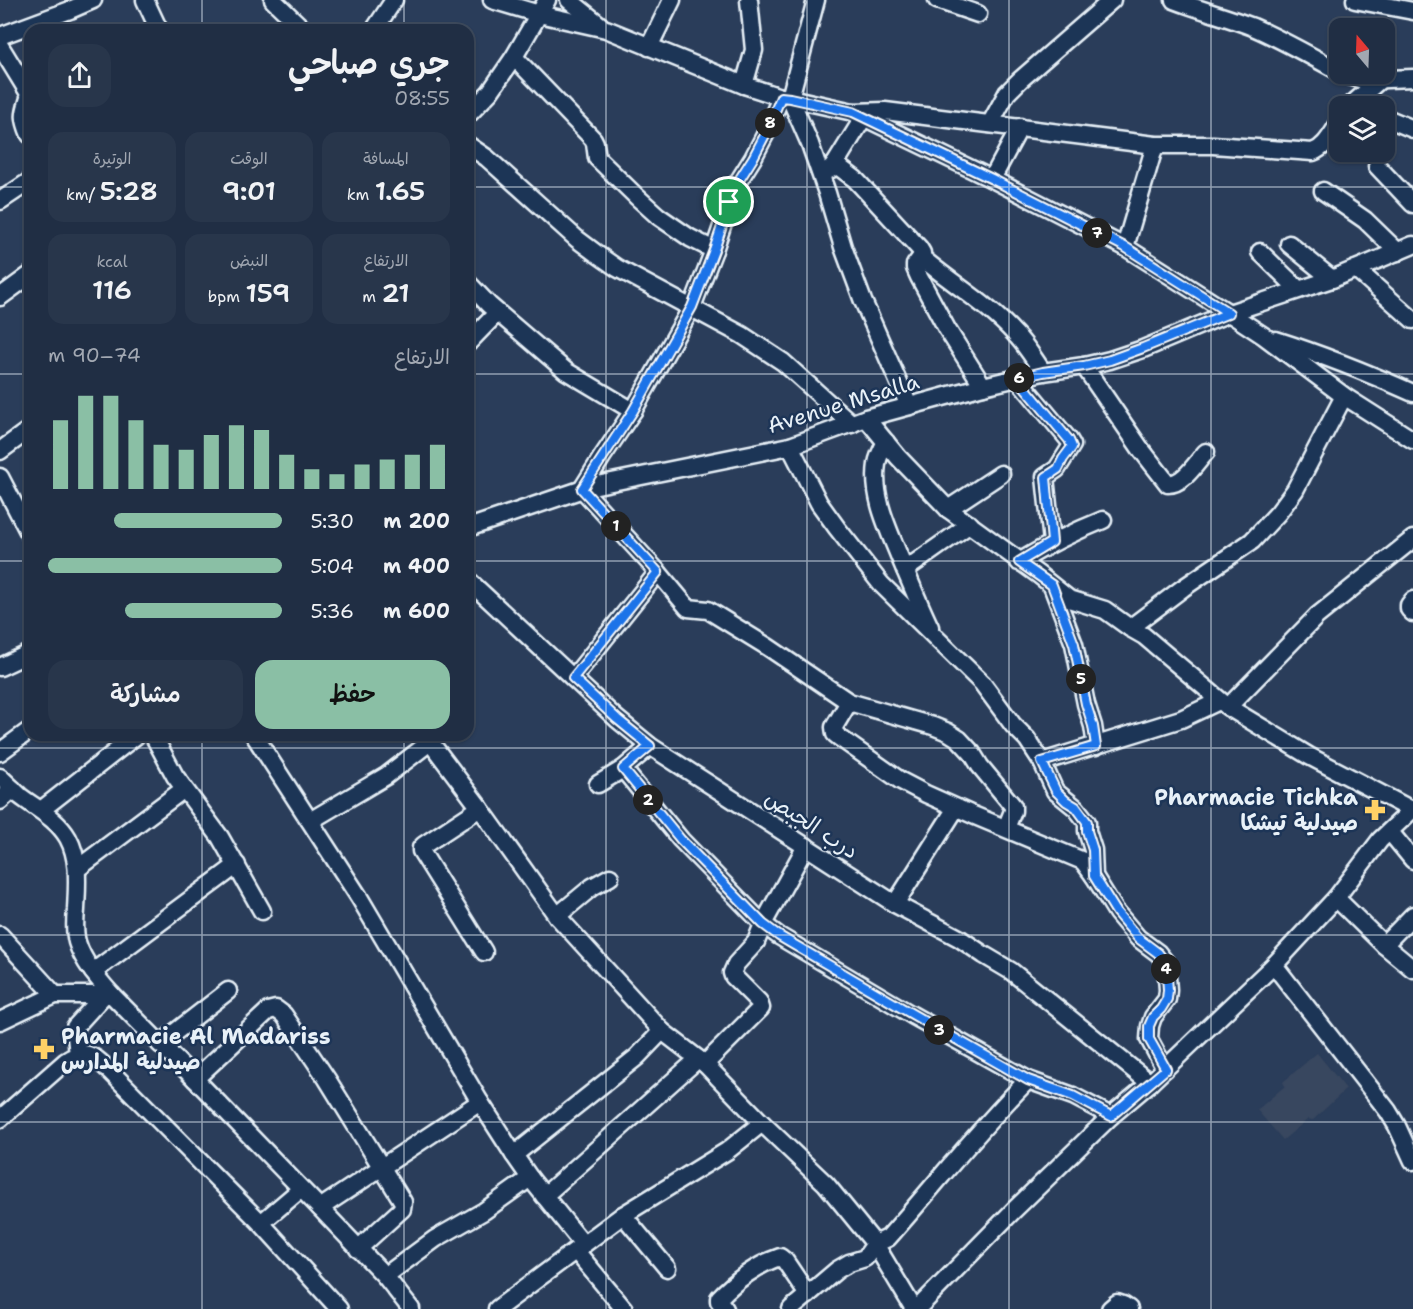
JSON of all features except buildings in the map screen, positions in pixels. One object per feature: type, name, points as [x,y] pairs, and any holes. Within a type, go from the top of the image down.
[{"type":"street","points":[[32,24],[93,0]]},
{"type":"street","points":[[145,0],[156,24]]},
{"type":"street","points":[[273,0],[298,24]]},
{"type":"street","points":[[378,24],[394,0]]},
{"type":"street","points":[[492,0],[543,7],[606,29],[744,85],[861,114],[1125,247],[1264,336],[1344,396],[1413,440]]},
{"type":"street","points":[[569,0],[606,29]]},
{"type":"street","points":[[649,46],[672,0]]},
{"type":"street","points":[[744,85],[754,50],[749,0]]},
{"type":"street","points":[[937,0],[978,14]]},
{"type":"street","points":[[990,124],[1007,93],[1113,0]]},
{"type":"street","points":[[1174,0],[1252,27],[1329,66]]},
{"type":"street","points":[[1355,0],[1413,11]]},
{"type":"street","points":[[815,1],[786,97],[736,185],[692,307],[633,411],[582,489],[688,608],[708,610],[768,646],[849,702],[933,726],[959,739],[1013,806],[1014,812],[1006,828]]},
{"type":"street","points":[[474,109],[490,92],[514,57],[543,7]]},
{"type":"street","points":[[0,36],[24,27]]},
{"type":"street","points":[[0,46],[24,85]]},
{"type":"street","points":[[514,57],[592,139],[595,143],[597,158],[637,197],[658,216],[690,238],[714,250]]},
{"type":"street","points":[[1395,79],[1413,78]]},
{"type":"street","points":[[1362,96],[1375,84]]},
{"type":"street","points":[[786,97],[810,144],[863,301],[909,406]]},
{"type":"street","points":[[861,114],[885,111],[1155,145],[1213,145],[1313,152],[1325,144],[1329,138]]},
{"type":"street","points":[[821,174],[835,164],[861,114]]},
{"type":"street","points":[[1395,122],[1413,129]]},
{"type":"street","points":[[992,179],[1020,128]]},
{"type":"street","points":[[1125,247],[1155,145]]},
{"type":"street","points":[[429,741],[480,808],[556,916],[662,1031],[701,1061],[762,1124],[826,1184],[875,1244],[915,1309],[1111,1116],[1166,1069],[1274,965],[1336,898],[1380,840],[1412,810],[1309,756],[1224,704],[1144,636],[1105,610],[1069,599],[948,509],[886,442],[783,362],[742,335],[617,268],[577,238],[474,149]]},
{"type":"street","points":[[835,164],[855,179],[921,250],[921,257],[915,265],[919,277],[947,329],[983,386]]},
{"type":"street","points":[[1377,166],[1413,204]]},
{"type":"street","points":[[0,201],[24,185]]},
{"type":"street","points":[[1323,191],[1406,249]]},
{"type":"street","points":[[1289,244],[1332,279]]},
{"type":"street","name":"Avenue Msalla","points":[[474,526],[582,489],[790,446],[859,421],[983,386],[1110,360],[1229,313],[1332,279],[1406,249]]},
{"type":"street","points":[[1260,252],[1298,289]]},
{"type":"street","points":[[921,257],[976,299],[1014,332],[1043,372]]},
{"type":"street","points":[[1356,269],[1413,320]]},
{"type":"street","points":[[0,297],[24,279]]},
{"type":"street","points":[[474,289],[497,312],[566,371],[633,411]]},
{"type":"street","points":[[474,337],[497,312]]},
{"type":"street","points":[[1264,336],[1317,354],[1413,393]]},
{"type":"street","points":[[1084,366],[1140,448],[1168,484],[1173,484],[1183,478],[1206,452]]},
{"type":"street","points":[[1017,378],[1072,445],[1058,469],[1046,477],[1052,542]]},
{"type":"street","points":[[1130,628],[1259,534],[1294,490],[1344,396]]},
{"type":"street","points":[[0,451],[24,433]]},
{"type":"street","points":[[886,442],[877,464],[879,503],[933,634]]},
{"type":"street","points":[[790,446],[819,503],[881,584],[982,683],[1013,725],[1027,739],[1042,762],[1056,791],[1076,807],[1087,822],[1087,831],[1093,850],[1094,876]]},
{"type":"street","points":[[948,509],[1000,474]]},
{"type":"street","points":[[0,477],[24,520]]},
{"type":"street","points":[[1019,562],[1052,542],[1103,520]]},
{"type":"street","points":[[905,570],[970,524]]},
{"type":"street","points":[[1042,762],[1224,704],[1317,616],[1413,539]]},
{"type":"street","points":[[573,678],[658,572]]},
{"type":"street","points":[[1052,585],[1074,644],[1096,746]]},
{"type":"street","name":"درب الجبص","points":[[474,586],[617,719],[650,746],[895,904],[959,938],[1011,971],[1150,1083]]},
{"type":"street","points":[[1413,600],[1409,609],[1413,614]]},
{"type":"street","points":[[0,667],[24,656]]},
{"type":"street","points":[[849,702],[834,727],[835,734],[901,782],[956,808],[1083,861],[1117,913],[1138,938],[1158,953],[1166,963],[1167,999],[1149,1026],[1149,1039],[1166,1069]]},
{"type":"street","points":[[0,752],[24,734]]},
{"type":"street","points":[[41,810],[129,741]]},
{"type":"street","points":[[156,741],[175,776],[220,837],[262,912]]},
{"type":"street","points":[[258,741],[359,897],[480,1102],[514,1155],[624,1309]]},
{"type":"street","points":[[310,821],[386,776],[425,741]]},
{"type":"street","points":[[598,784],[623,769],[650,746]]},
{"type":"street","points":[[623,769],[681,840],[763,924],[779,936],[1028,1080],[1073,1096],[1111,1116]]},
{"type":"street","points":[[0,777],[21,797],[60,826],[74,851],[77,869],[76,940],[80,951],[108,995],[195,1079],[320,1208],[385,1276],[411,1309]]},
{"type":"street","points":[[0,801],[14,789]]},
{"type":"street","points":[[77,869],[184,789]]},
{"type":"street","points":[[480,808],[424,845],[421,851],[484,952]]},
{"type":"street","points":[[895,904],[956,808]]},
{"type":"street","points":[[1390,832],[1413,860]]},
{"type":"street","points":[[544,1196],[761,1008],[759,1002],[733,976],[732,972],[736,963],[756,942],[763,924],[806,846]]},
{"type":"street","points":[[93,972],[237,865]]},
{"type":"street","points":[[556,916],[592,887],[610,877]]},
{"type":"street","points":[[1336,898],[1384,945],[1413,969]]},
{"type":"street","points":[[1384,945],[1413,915]]},
{"type":"street","points":[[0,935],[55,995]]},
{"type":"street","points":[[1274,965],[1388,1111],[1411,1149]]},
{"type":"street","points":[[160,1044],[228,991]]},
{"type":"street","points":[[0,1021],[55,995],[108,995]]},
{"type":"street","points":[[78,1054],[75,1028],[108,995]]},
{"type":"street","points":[[195,1079],[268,1011],[276,1009],[284,1015],[327,1078],[404,1202],[402,1209],[358,1250]]},
{"type":"street","points":[[514,1155],[637,1057],[662,1031]]},
{"type":"street","points":[[3,1110],[66,1061],[78,1054],[88,1054],[111,1072],[261,1223],[339,1309]]},
{"type":"street","points":[[791,1309],[837,1270],[865,1258],[875,1244],[888,1238],[995,1113],[1028,1080]]},
{"type":"street","points":[[320,1208],[480,1102]]},
{"type":"street","points":[[497,1309],[623,1215],[727,1151],[762,1124]]},
{"type":"street","points":[[385,1276],[435,1239],[484,1211],[530,1178]]},
{"type":"street","points":[[261,1223],[301,1189]]},
{"type":"street","points":[[623,1215],[667,1268]]},
{"type":"street","points":[[725,1309],[719,1301],[723,1294],[746,1275],[777,1258],[782,1258],[808,1295]]},
{"type":"street","points":[[1110,1309],[1117,1303],[1128,1309]]},
{"type":"shaded area","points":[[1317,1053],[1346,1089],[1313,1120],[1308,1119],[1283,1140],[1257,1110],[1285,1086],[1283,1082]]},
{"type":"place","name":"Pharmacie Tichka صيدلية تيشكا","points":[[1375,810]]},
{"type":"place","name":"Pharmacie Al Madariss صيدلية المدارس","points":[[44,1049]]},
{"type":"route","points":[[781,97],[790,98],[853,112],[992,179],[1125,247],[1229,313],[1110,360],[1017,378],[1072,445],[1058,469],[1046,475],[1052,542],[1019,562],[1052,585],[1074,644],[1096,746],[1042,762],[1056,791],[1076,807],[1087,822],[1087,831],[1093,850],[1094,876],[1117,913],[1138,938],[1147,943],[1166,963],[1167,999],[1153,1017],[1149,1026],[1149,1039],[1166,1069],[1111,1116],[1073,1096],[1028,1080],[779,936],[763,924],[681,840],[623,769],[650,746],[573,678],[658,572],[582,489],[633,411],[692,307],[714,250],[729,202],[736,185],[765,135],[781,97]]}]
